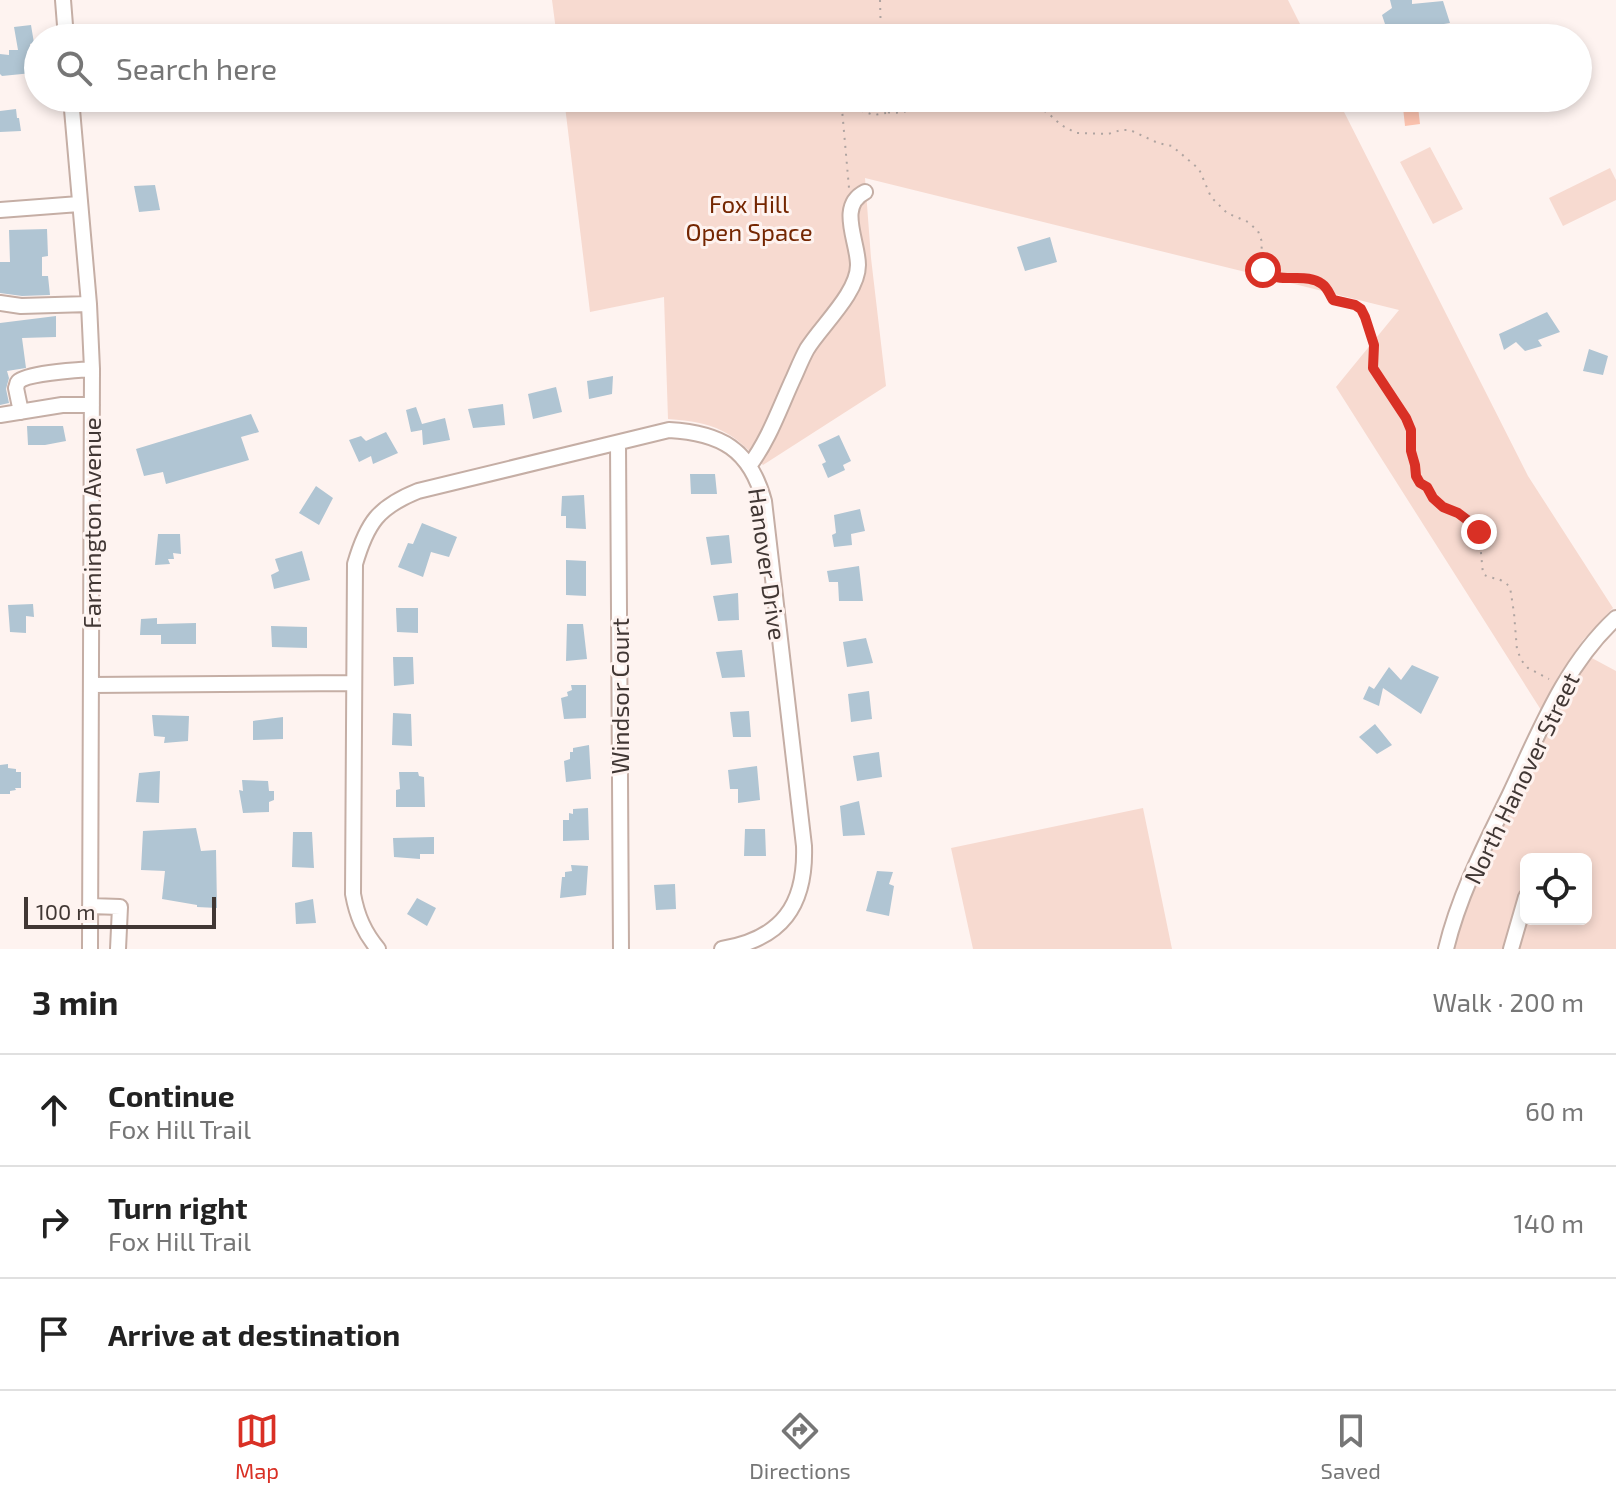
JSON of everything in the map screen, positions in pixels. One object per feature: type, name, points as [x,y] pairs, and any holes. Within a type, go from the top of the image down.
[{"type":"street","points":[[63,0],[65,24]]},
{"type":"street","name":"Farmington Avenue","points":[[72,112],[92,369],[90,949]]},
{"type":"street","points":[[749,466],[760,451],[806,350],[856,278],[859,267],[850,209],[858,195],[865,192]]},
{"type":"street","points":[[0,210],[79,204]]},
{"type":"street","points":[[0,303],[21,306],[89,304]]},
{"type":"street","points":[[21,412],[16,388],[19,381],[92,369]]},
{"type":"street","points":[[0,415],[62,405],[92,405]]},
{"type":"street","name":"Hanover Drive","points":[[378,949],[356,912],[353,894],[355,564],[367,529],[395,500],[418,491],[669,430],[694,431],[715,437],[732,447],[759,482],[764,501],[804,846],[800,888],[790,911],[779,925],[745,945],[722,949]]},
{"type":"street","name":"Windsor Court","points":[[618,443],[621,949]]},
{"type":"street","name":"North Hanover Street","points":[[1446,949],[1460,903],[1562,687],[1584,652],[1616,618]]},
{"type":"street","points":[[91,685],[353,683]]},
{"type":"street","points":[[90,906],[120,907],[118,949]]},
{"type":"street","points":[[1511,949],[1520,918]]},
{"type":"path","points":[[880,0],[881,24]]},
{"type":"path","points":[[843,112],[850,209]]},
{"type":"path","points":[[865,112],[874,115],[906,112]]},
{"type":"path","points":[[1046,112],[1076,133],[1108,134],[1130,130],[1172,146],[1199,169],[1211,197],[1227,213],[1248,222],[1258,231],[1262,242],[1263,270],[1281,279],[1316,280],[1326,286],[1333,300],[1361,309],[1374,345],[1373,368],[1411,430],[1416,476],[1443,507],[1458,513],[1479,532],[1483,574],[1497,577],[1510,587],[1517,650],[1522,661],[1528,668],[1562,687]]},
{"type":"green space","points":[[552,0],[1288,0],[1300,24],[555,24]]},
{"type":"green space","name":"Fox Hill Open Space","points":[[566,112],[1344,112],[1528,476],[1613,608],[1583,640],[1559,675],[1541,710],[1336,387],[1399,310],[865,178],[886,386],[763,465],[722,430],[668,419],[664,297],[590,312]]},
{"type":"green space","points":[[1430,147],[1463,209],[1433,224],[1400,162]]},
{"type":"green space","points":[[1610,168],[1616,180],[1616,200],[1563,226],[1549,198]]},
{"type":"green space","points":[[1590,657],[1616,671],[1616,949],[1453,949],[1479,873],[1531,762]]},
{"type":"green space","points":[[1143,808],[1172,949],[973,949],[951,848]]},
{"type":"shaded area","points":[[1404,112],[1419,112],[1420,124],[1405,126]]},
{"type":"building","points":[[1390,0],[1412,0],[1412,4],[1443,1],[1450,23],[1385,24],[1382,15],[1392,8]]},
{"type":"building","points":[[24,26],[24,74],[2,76],[0,54],[9,55],[9,50],[18,50],[14,27]]},
{"type":"building","points":[[16,109],[21,131],[0,132],[0,111]]},
{"type":"building","points":[[155,185],[160,210],[139,212],[134,186]]},
{"type":"building","points":[[47,229],[48,256],[42,257],[42,276],[48,276],[50,295],[0,293],[0,262],[10,262],[9,230]]},
{"type":"building","points":[[1050,237],[1057,262],[1025,271],[1017,247]]},
{"type":"building","points":[[1547,312],[1560,332],[1538,340],[1542,346],[1525,351],[1516,342],[1504,350],[1499,334]]},
{"type":"building","points":[[56,316],[56,337],[22,338],[26,368],[7,371],[9,403],[0,405],[0,323]]},
{"type":"building","points":[[1589,349],[1608,356],[1603,375],[1583,371]]},
{"type":"building","points":[[613,376],[612,394],[589,399],[587,381]]},
{"type":"building","points":[[556,387],[562,412],[533,419],[528,394]]},
{"type":"building","points":[[503,404],[505,425],[473,428],[468,409]]},
{"type":"building","points":[[416,407],[422,424],[445,418],[450,440],[423,445],[422,430],[411,432],[406,410]]},
{"type":"building","points":[[251,414],[259,432],[241,437],[249,460],[166,484],[163,472],[144,476],[136,449]]},
{"type":"building","points":[[27,426],[63,426],[66,441],[28,445]]},
{"type":"building","points":[[386,432],[398,453],[373,464],[371,456],[359,462],[349,440],[361,436],[366,441]]},
{"type":"building","points":[[839,435],[851,461],[843,465],[845,470],[828,478],[822,464],[826,462],[818,445]]},
{"type":"building","points":[[690,474],[715,474],[717,494],[691,494]]},
{"type":"building","points":[[316,486],[333,498],[319,525],[299,513]]},
{"type":"building","points":[[584,495],[586,529],[566,528],[566,516],[561,516],[562,496]]},
{"type":"building","points":[[860,509],[865,531],[851,534],[852,545],[834,547],[834,515]]},
{"type":"building","points":[[422,523],[457,537],[449,557],[431,552],[423,577],[398,567],[408,543],[413,544]]},
{"type":"building","points":[[158,534],[180,534],[181,554],[173,553],[174,559],[168,559],[170,564],[155,565]]},
{"type":"building","points":[[729,535],[732,563],[711,565],[706,537]]},
{"type":"building","points":[[302,551],[310,580],[274,589],[271,575],[279,571],[275,559]]},
{"type":"building","points":[[566,560],[586,561],[586,596],[566,595]]},
{"type":"building","points":[[859,566],[863,601],[839,601],[838,582],[829,582],[827,571]]},
{"type":"building","points":[[738,593],[739,620],[718,621],[713,596]]},
{"type":"building","points":[[33,604],[34,617],[26,616],[26,633],[10,632],[8,605]]},
{"type":"building","points":[[396,608],[418,608],[418,633],[397,632]]},
{"type":"building","points":[[157,618],[157,624],[196,623],[196,644],[161,644],[161,635],[140,635],[141,619]]},
{"type":"building","points":[[567,624],[583,624],[587,659],[566,661]]},
{"type":"building","points":[[271,626],[307,627],[307,648],[272,647]]},
{"type":"building","points":[[866,638],[873,663],[847,667],[843,642]]},
{"type":"building","points":[[742,650],[745,677],[722,678],[716,652]]},
{"type":"building","points":[[393,657],[413,657],[414,684],[394,686]]},
{"type":"building","points":[[1412,665],[1439,677],[1421,714],[1383,688],[1379,706],[1363,699],[1369,686],[1374,689],[1389,667],[1401,680]]},
{"type":"building","points":[[571,685],[586,685],[586,718],[564,719],[561,698],[568,696]]},
{"type":"building","points":[[869,691],[872,719],[851,722],[848,694]]},
{"type":"building","points":[[749,711],[751,737],[733,737],[730,712]]},
{"type":"building","points":[[393,713],[411,714],[412,746],[392,745]]},
{"type":"building","points":[[152,715],[189,716],[188,741],[164,743],[165,737],[154,736]]},
{"type":"building","points":[[283,717],[283,739],[253,740],[253,721]]},
{"type":"building","points":[[1375,724],[1392,745],[1377,754],[1359,737]]},
{"type":"building","points":[[589,745],[591,779],[566,782],[564,761],[570,759],[573,748]]},
{"type":"building","points":[[879,752],[882,777],[857,781],[853,756]]},
{"type":"building","points":[[8,764],[8,768],[21,772],[21,788],[15,788],[10,794],[0,794],[0,765]]},
{"type":"building","points":[[757,766],[760,800],[738,803],[738,789],[730,789],[728,770]]},
{"type":"building","points":[[160,771],[159,803],[136,802],[139,773]]},
{"type":"building","points":[[399,772],[418,772],[419,776],[424,777],[425,807],[396,807],[396,790],[400,789]]},
{"type":"building","points":[[242,780],[268,781],[269,791],[274,791],[269,812],[243,813],[239,790],[243,791]]},
{"type":"building","points":[[859,801],[865,835],[843,836],[840,806]]},
{"type":"building","points":[[588,808],[589,840],[563,841],[563,820],[569,820],[573,809]]},
{"type":"building","points":[[196,828],[201,851],[216,850],[217,908],[162,899],[165,871],[141,870],[143,831]]},
{"type":"building","points":[[745,829],[765,829],[766,856],[744,856]]},
{"type":"building","points":[[293,832],[312,832],[314,868],[292,867]]},
{"type":"building","points":[[434,837],[434,854],[420,854],[420,859],[394,857],[393,838]]},
{"type":"building","points":[[571,865],[588,866],[586,895],[560,898],[562,877],[565,877],[565,872],[572,871]]},
{"type":"building","points":[[877,871],[893,872],[889,884],[894,886],[889,916],[866,911]]},
{"type":"building","points":[[675,884],[676,909],[656,910],[654,885]]},
{"type":"building","points":[[417,898],[436,908],[427,926],[407,914]]},
{"type":"building","points":[[313,899],[316,923],[296,924],[295,903]]},
{"type":"route","points":[[1263,270],[1281,279],[1316,280],[1326,286],[1333,300],[1361,309],[1372,335],[1373,368],[1411,430],[1416,476],[1443,507],[1458,513],[1479,532]]}]
